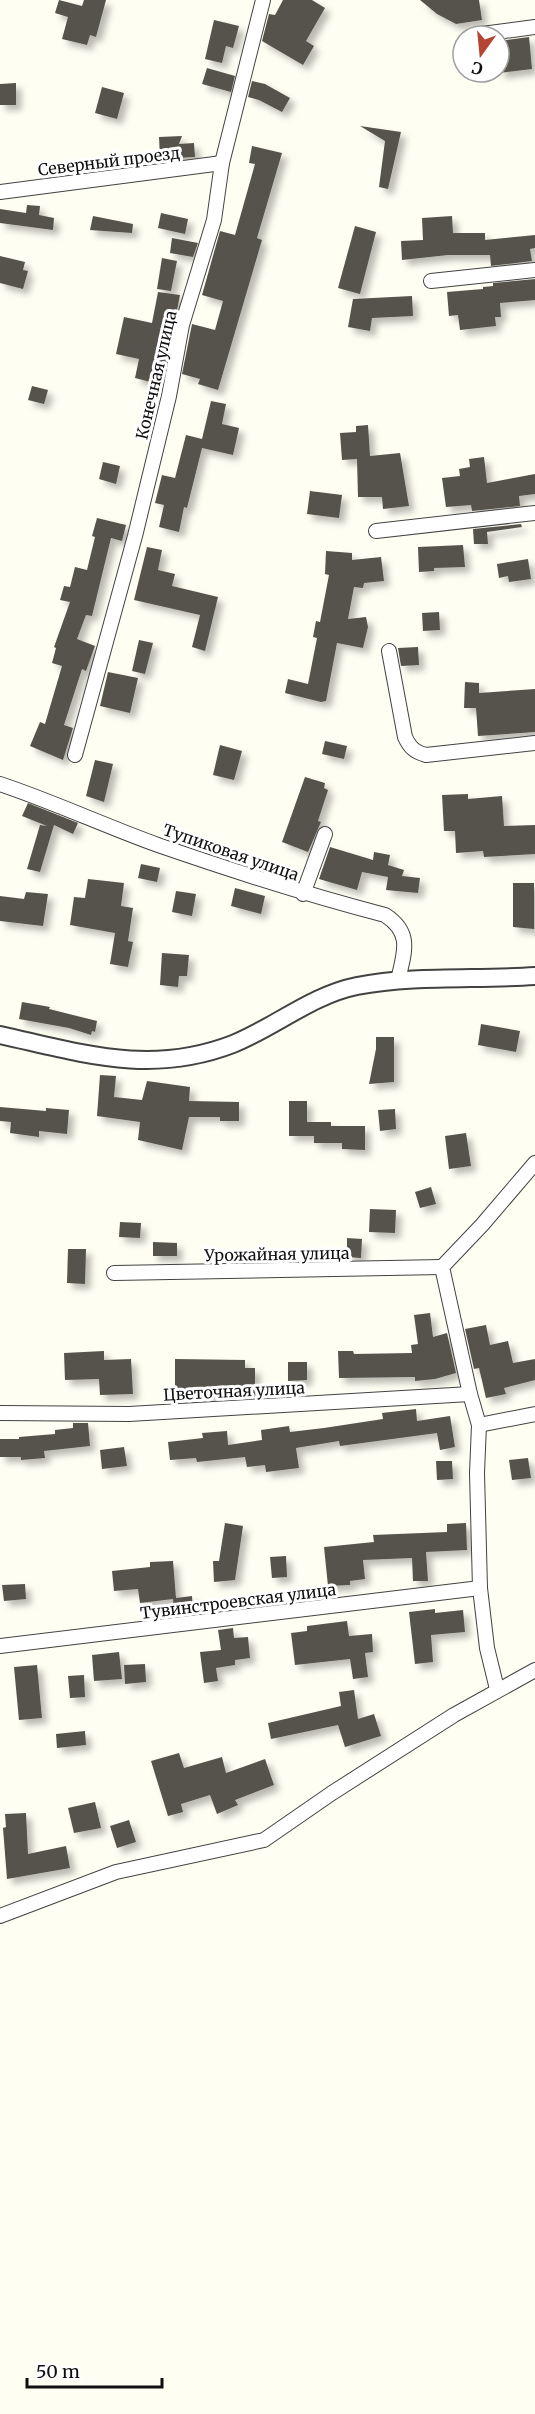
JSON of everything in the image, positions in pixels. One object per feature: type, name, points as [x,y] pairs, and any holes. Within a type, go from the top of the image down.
[{"type":"street","name":"Конечная улица","points":[[75,755],[138,526],[169,396],[183,325],[214,220],[222,163],[262,0]]},
{"type":"street","points":[[511,30],[535,27]]},
{"type":"street","name":"Северный проезд","points":[[0,192],[222,163]]},
{"type":"street","points":[[431,281],[535,270]]},
{"type":"street","points":[[376,531],[535,513]]},
{"type":"street","points":[[389,651],[405,737],[417,753],[426,755],[535,743]]},
{"type":"street","name":"Тупиковая улица","points":[[0,784],[40,797],[156,844],[303,894],[385,915],[396,922],[404,934],[405,948],[398,980]]},
{"type":"street","points":[[303,894],[325,834]]},
{"type":"street","points":[[0,1035],[118,1060],[147,1062],[177,1058],[234,1044],[304,1006],[355,987],[398,980],[535,976]]},
{"type":"street","points":[[498,1689],[487,1648],[480,1588],[477,1473],[479,1425],[470,1395],[442,1267],[483,1225],[535,1163]]},
{"type":"street","name":"Урожайная улица","points":[[114,1273],[442,1267]]},
{"type":"street","name":"Цветочная улица","points":[[0,1413],[129,1414],[470,1395]]},
{"type":"street","points":[[479,1425],[535,1414]]},
{"type":"street","name":"Тувинстроевская улица","points":[[0,1646],[480,1588]]},
{"type":"street","points":[[0,1917],[117,1872],[264,1840],[332,1793],[498,1689],[535,1670]]},
{"type":"building","points":[[59,0],[82,6],[84,0],[106,0],[96,37],[90,35],[87,45],[62,39],[68,17],[55,13]]},
{"type":"building","points":[[283,0],[312,0],[325,8],[306,41],[314,46],[303,65],[262,41],[269,14],[275,15]]},
{"type":"building","points":[[420,0],[479,0],[482,20],[456,24],[437,14]]},
{"type":"building","points":[[214,20],[239,26],[233,48],[226,46],[222,63],[205,59]]},
{"type":"building","points":[[529,37],[532,69],[511,72],[511,39]]},
{"type":"building","points":[[207,68],[235,76],[231,92],[202,84]]},
{"type":"building","points":[[252,81],[265,84],[290,98],[282,112],[248,97]]},
{"type":"building","points":[[16,83],[16,105],[0,105],[0,84]]},
{"type":"building","points":[[102,87],[124,93],[117,119],[95,113]]},
{"type":"building","points":[[360,126],[401,132],[388,189],[379,187],[385,141]]},
{"type":"building","points":[[182,136],[179,144],[194,143],[195,157],[160,159],[159,137]]},
{"type":"building","points":[[252,146],[282,153],[257,238],[262,240],[218,390],[198,384],[200,379],[182,374],[192,324],[215,330],[223,301],[202,295],[220,231],[235,235],[255,164],[249,163]]},
{"type":"building","points":[[27,205],[40,206],[39,215],[54,218],[53,230],[0,223],[0,209],[26,213]]},
{"type":"building","points":[[161,213],[188,219],[185,234],[158,228]]},
{"type":"building","points":[[93,216],[133,224],[132,233],[90,230]]},
{"type":"building","points":[[452,216],[453,233],[485,233],[485,240],[535,235],[535,248],[530,249],[532,261],[491,266],[490,255],[448,255],[402,260],[401,241],[423,240],[422,218]]},
{"type":"building","points":[[355,226],[376,232],[360,294],[338,288]]},
{"type":"building","points":[[172,238],[198,243],[193,257],[170,253]]},
{"type":"building","points":[[0,256],[25,262],[23,270],[28,271],[23,289],[0,283]]},
{"type":"building","points":[[162,258],[177,261],[171,291],[157,289]]},
{"type":"building","points":[[535,279],[535,300],[500,303],[501,317],[495,317],[496,326],[460,330],[458,315],[449,316],[447,292],[483,289],[483,287],[493,286],[493,283]]},
{"type":"building","points":[[158,292],[180,295],[162,385],[135,378],[139,359],[116,354],[124,317],[152,323]]},
{"type":"building","points":[[412,296],[413,316],[372,318],[370,331],[348,327],[353,299]]},
{"type":"building","points":[[32,386],[48,390],[44,404],[28,400]]},
{"type":"building","points":[[211,401],[226,404],[222,424],[239,428],[233,455],[202,448],[179,532],[159,527],[164,505],[155,503],[162,475],[175,478],[186,435],[202,439]]},
{"type":"building","points":[[368,425],[370,456],[400,453],[409,506],[383,509],[382,497],[358,497],[357,459],[342,460],[340,433],[356,432],[356,426]]},
{"type":"building","points":[[484,457],[487,483],[535,474],[535,494],[519,496],[520,506],[472,511],[471,505],[446,507],[442,478],[460,476],[459,469],[470,467],[469,459]]},
{"type":"building","points":[[103,462],[120,466],[116,484],[99,479]]},
{"type":"building","points":[[310,491],[342,495],[339,518],[307,514]]},
{"type":"building","points":[[97,518],[126,525],[122,541],[111,538],[92,616],[86,615],[77,639],[95,646],[86,671],[82,669],[64,725],[73,728],[63,760],[30,746],[40,722],[45,724],[62,666],[52,663],[56,648],[54,647],[70,602],[60,600],[64,586],[70,587],[75,567],[87,570]]},
{"type":"building","points":[[521,524],[522,527],[487,532],[488,544],[474,544],[473,529]]},
{"type":"building","points":[[463,545],[465,567],[434,568],[434,571],[419,572],[418,547]]},
{"type":"building","points":[[147,547],[162,550],[158,570],[175,574],[172,586],[218,597],[205,651],[192,647],[200,615],[134,600]]},
{"type":"building","points":[[326,551],[352,553],[352,560],[381,557],[384,581],[364,583],[363,588],[354,587],[348,619],[366,617],[368,627],[363,648],[337,643],[326,701],[321,702],[285,693],[288,679],[308,684],[317,638],[313,637],[316,621],[320,622],[329,575],[325,574]]},
{"type":"building","points":[[528,559],[531,579],[509,582],[508,576],[499,578],[497,564]]},
{"type":"building","points":[[439,612],[440,630],[423,631],[422,613]]},
{"type":"building","points":[[139,640],[153,643],[145,674],[132,671]]},
{"type":"building","points":[[418,647],[419,665],[401,666],[398,648]]},
{"type":"building","points":[[108,672],[138,678],[130,713],[100,706]]},
{"type":"building","points":[[465,682],[479,683],[479,693],[535,689],[535,732],[478,736],[476,708],[464,708]]},
{"type":"building","points":[[325,741],[347,746],[344,759],[322,754]]},
{"type":"building","points":[[220,745],[242,751],[234,780],[213,775]]},
{"type":"building","points":[[95,760],[113,764],[104,802],[86,796]]},
{"type":"building","points":[[305,777],[325,783],[324,788],[328,790],[318,821],[321,822],[308,852],[282,842]]},
{"type":"building","points":[[468,794],[468,799],[502,796],[504,826],[535,825],[535,854],[484,857],[483,851],[456,853],[455,831],[444,831],[442,795]]},
{"type":"building","points":[[28,803],[78,823],[73,834],[54,825],[40,872],[27,869],[40,825],[47,826],[22,816]]},
{"type":"building","points":[[330,847],[373,860],[374,852],[390,855],[388,865],[404,870],[402,876],[420,878],[418,893],[386,890],[388,877],[362,872],[357,890],[319,879]]},
{"type":"building","points":[[141,864],[160,868],[157,882],[138,878]]},
{"type":"building","points":[[88,879],[124,883],[121,906],[133,908],[128,941],[133,942],[128,967],[110,964],[115,933],[70,925],[74,897],[85,898]]},
{"type":"building","points":[[513,883],[534,883],[534,929],[513,927]]},
{"type":"building","points":[[235,888],[265,896],[261,914],[231,906]]},
{"type":"building","points":[[176,891],[196,894],[192,916],[172,912]]},
{"type":"building","points":[[26,892],[48,894],[43,926],[0,921],[0,896],[24,899]]},
{"type":"building","points":[[162,953],[189,955],[187,976],[179,976],[178,987],[160,985]]},
{"type":"building","points":[[22,1002],[50,1007],[49,1009],[97,1021],[95,1032],[92,1031],[91,1035],[69,1028],[19,1019]]},
{"type":"building","points":[[481,1024],[520,1031],[516,1052],[478,1045]]},
{"type":"building","points":[[376,1037],[394,1037],[394,1082],[369,1084]]},
{"type":"building","points":[[100,1075],[116,1076],[114,1097],[142,1100],[147,1081],[190,1087],[189,1101],[239,1102],[239,1121],[220,1121],[220,1117],[189,1117],[182,1150],[138,1140],[140,1122],[97,1116]]},
{"type":"building","points":[[289,1101],[307,1101],[307,1122],[331,1122],[331,1126],[365,1126],[365,1150],[342,1149],[342,1143],[314,1143],[314,1136],[289,1136]]},
{"type":"building","points":[[0,1107],[46,1111],[46,1108],[69,1110],[67,1134],[39,1131],[39,1137],[10,1133],[11,1122],[0,1121]]},
{"type":"building","points":[[395,1109],[396,1129],[380,1131],[378,1110]]},
{"type":"building","points":[[466,1133],[471,1166],[449,1169],[445,1136]]},
{"type":"building","points":[[431,1187],[436,1204],[420,1208],[415,1192]]},
{"type":"building","points":[[370,1209],[396,1210],[395,1233],[369,1232]]},
{"type":"building","points":[[120,1222],[141,1223],[140,1238],[119,1237]]},
{"type":"building","points":[[347,1238],[362,1239],[361,1258],[347,1257]]},
{"type":"building","points":[[153,1242],[177,1243],[177,1256],[153,1256]]},
{"type":"building","points":[[68,1249],[86,1249],[85,1284],[67,1283]]},
{"type":"building","points":[[430,1313],[433,1337],[447,1333],[456,1373],[435,1379],[415,1381],[415,1377],[339,1378],[338,1351],[353,1351],[354,1354],[412,1353],[411,1345],[418,1344],[414,1315]]},
{"type":"building","points":[[486,1325],[490,1345],[508,1341],[513,1363],[535,1359],[535,1380],[504,1388],[506,1394],[486,1398],[479,1368],[474,1369],[465,1329]]},
{"type":"building","points":[[104,1351],[104,1360],[131,1359],[133,1394],[100,1395],[99,1379],[65,1380],[64,1353]]},
{"type":"building","points":[[175,1359],[245,1360],[245,1368],[255,1368],[255,1397],[201,1395],[201,1389],[175,1389]]},
{"type":"building","points":[[288,1362],[307,1362],[307,1380],[288,1381]]},
{"type":"building","points":[[416,1409],[417,1421],[450,1416],[455,1447],[440,1450],[437,1433],[340,1446],[339,1441],[296,1448],[299,1468],[266,1472],[265,1465],[247,1467],[245,1457],[197,1462],[196,1458],[170,1460],[168,1442],[203,1438],[202,1433],[227,1431],[228,1445],[262,1440],[261,1430],[289,1426],[290,1432],[324,1428],[383,1419],[382,1413]]},
{"type":"building","points":[[73,1423],[88,1423],[90,1446],[44,1451],[45,1458],[21,1460],[21,1457],[0,1457],[0,1439],[55,1434],[55,1430],[73,1428]]},
{"type":"building","points":[[124,1447],[127,1466],[102,1469],[100,1450]]},
{"type":"building","points":[[528,1458],[531,1478],[512,1480],[509,1460]]},
{"type":"building","points":[[436,1461],[452,1461],[453,1479],[437,1480]]},
{"type":"building","points":[[225,1523],[243,1526],[235,1580],[214,1582],[213,1561],[219,1561]]},
{"type":"building","points":[[466,1523],[467,1550],[426,1552],[428,1581],[413,1581],[412,1558],[363,1560],[365,1579],[350,1581],[350,1585],[328,1586],[324,1547],[374,1542],[373,1535],[447,1532],[447,1524]]},
{"type":"building","points":[[286,1556],[287,1577],[272,1578],[270,1557]]},
{"type":"building","points":[[173,1561],[176,1598],[192,1596],[193,1611],[174,1612],[173,1599],[140,1603],[138,1589],[114,1591],[112,1571],[150,1567],[150,1562]]},
{"type":"building","points":[[25,1584],[26,1599],[4,1601],[2,1585]]},
{"type":"building","points":[[435,1609],[435,1613],[463,1610],[465,1632],[431,1635],[433,1662],[415,1664],[409,1612]]},
{"type":"building","points":[[347,1621],[349,1636],[372,1634],[373,1652],[365,1653],[368,1677],[353,1679],[350,1659],[295,1665],[291,1633],[307,1631],[307,1626]]},
{"type":"building","points":[[233,1628],[234,1638],[248,1637],[250,1658],[235,1660],[235,1665],[216,1668],[218,1681],[204,1683],[200,1652],[221,1650],[218,1630]]},
{"type":"building","points":[[119,1652],[122,1679],[94,1681],[92,1655]]},
{"type":"building","points":[[145,1664],[146,1682],[125,1684],[124,1665]]},
{"type":"building","points":[[37,1665],[42,1718],[19,1720],[14,1667]]},
{"type":"building","points":[[84,1675],[85,1697],[70,1698],[68,1676]]},
{"type":"building","points":[[354,1690],[358,1719],[374,1714],[381,1736],[345,1747],[338,1725],[271,1739],[268,1723],[341,1706],[339,1692]]},
{"type":"building","points":[[85,1731],[86,1745],[57,1748],[56,1734]]},
{"type":"building","points":[[179,1753],[184,1768],[222,1757],[226,1773],[265,1759],[274,1785],[235,1800],[238,1805],[217,1814],[210,1795],[181,1804],[183,1812],[168,1816],[151,1761]]},
{"type":"building","points":[[95,1802],[101,1828],[74,1833],[68,1808]]},
{"type":"building","points":[[26,1813],[28,1854],[66,1846],[70,1868],[7,1879],[3,1828],[6,1827],[5,1814]]},
{"type":"building","points":[[129,1820],[136,1842],[117,1848],[110,1826]]}]
